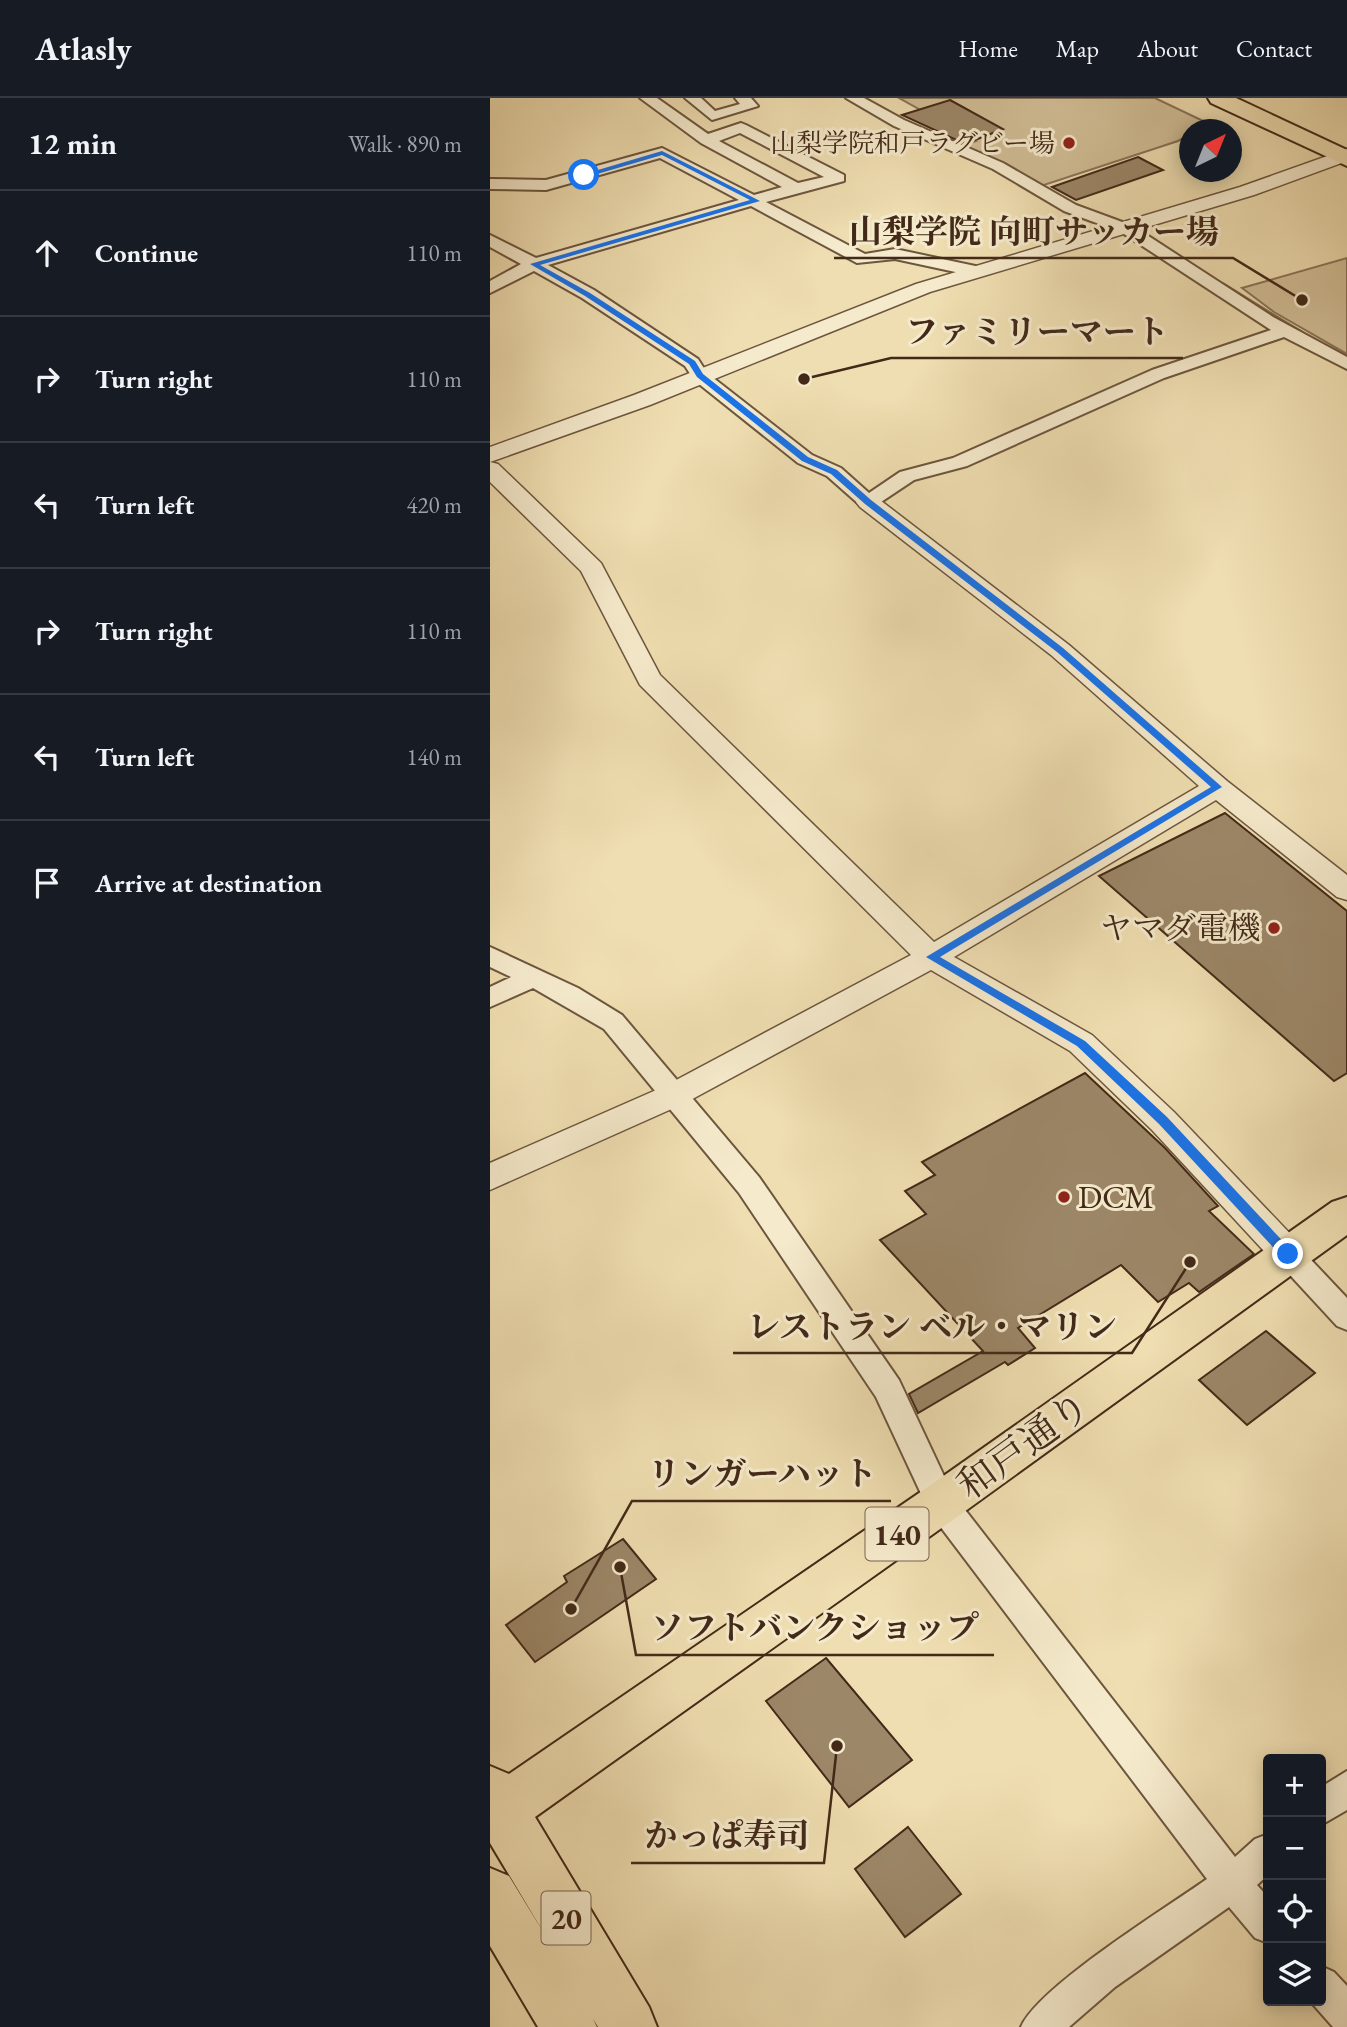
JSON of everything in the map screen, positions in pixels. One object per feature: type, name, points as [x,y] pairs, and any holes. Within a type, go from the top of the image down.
[{"type":"highway","points":[[1219,98],[1346,155]]},
{"type":"highway","points":[[1240,98],[1346,155]]},
{"type":"highway","name":"和戸通り","points":[[494,1806],[941,1503],[1347,1213]]},
{"type":"highway","name":"20","points":[[494,1806],[629,2027]]},
{"type":"highway","name":"20","points":[[490,1895],[569,2027]]},
{"type":"street","points":[[647,98],[706,140],[796,188]]},
{"type":"street","points":[[664,111],[694,100],[712,116],[751,106],[742,98]]},
{"type":"street","points":[[853,98],[899,124],[998,166],[1070,208],[1126,229],[1285,331],[1347,364]]},
{"type":"street","points":[[490,288],[534,264],[838,178],[741,128],[706,140]]},
{"type":"street","points":[[490,184],[546,185],[662,153],[863,259],[895,254],[974,271]]},
{"type":"street","points":[[490,455],[923,288],[1247,191],[1346,155]]},
{"type":"street","points":[[490,240],[588,294],[692,363],[700,376],[805,459],[834,472],[868,502],[1060,650],[1217,787],[1347,890]]},
{"type":"street","points":[[868,502],[907,476],[960,462],[1158,374],[1285,331]]},
{"type":"street","points":[[490,469],[592,568],[649,679],[931,957],[1081,1044],[1163,1121],[1347,1318]]},
{"type":"street","points":[[490,1177],[674,1095],[931,957],[1217,787]]},
{"type":"street","points":[[490,956],[530,978],[589,1004],[613,1021],[749,1185],[888,1389],[941,1503],[1233,1883],[1263,1918]]},
{"type":"street","points":[[490,998],[530,978]]},
{"type":"street","points":[[1326,1804],[1347,1788]]},
{"type":"street","points":[[1040,2027],[1102,1974],[1233,1883],[1263,1856]]},
{"type":"street","points":[[1326,1991],[1347,2015]]},
{"type":"shaded area","name":"山梨学院和戸ラグビー場","points":[[899,98],[1155,98],[1199,119],[1179,119],[1178,141],[1041,186],[997,161],[962,146],[976,141]]},
{"type":"shaded area","points":[[1347,258],[1347,354],[1274,312],[1242,288]]},
{"type":"building","points":[[950,100],[1003,129],[965,144],[902,115]]},
{"type":"building","points":[[1138,157],[1163,170],[1076,200],[1052,187]]},
{"type":"building","points":[[1225,813],[1347,911],[1347,1073],[1334,1081],[1099,876]]},
{"type":"building","name":"DCM","points":[[1085,1073],[1165,1148],[1218,1206],[1209,1211],[1254,1254],[1199,1292],[1189,1283],[1158,1302],[1121,1265],[1018,1328],[1035,1348],[1008,1365],[1005,1362],[918,1413],[909,1394],[983,1351],[880,1240],[926,1214],[905,1191],[935,1175],[922,1162]]},
{"type":"building","points":[[1266,1331],[1315,1373],[1247,1425],[1199,1380]]},
{"type":"building","points":[[623,1539],[656,1579],[535,1662],[506,1625],[567,1582],[564,1576]]},
{"type":"building","points":[[826,1658],[912,1760],[849,1807],[766,1701]]},
{"type":"building","points":[[908,1827],[961,1894],[905,1937],[855,1869]]},
{"type":"waterway","points":[[1223,285],[1301,333]]},
{"type":"place","name":"山梨学院和戸ラグビー場","points":[[1069,143]]},
{"type":"place","name":"山梨学院 向町サッカー場","points":[[1302,300]]},
{"type":"place","name":"ファミリーマート","points":[[804,379]]},
{"type":"place","name":"ヤマダ電機","points":[[1274,928]]},
{"type":"place","name":"DCM","points":[[1064,1197]]},
{"type":"place","name":"レストラン ベル・マリン","points":[[1190,1262]]},
{"type":"place","name":"ソフトバンクショップ","points":[[620,1567]]},
{"type":"place","name":"リンガーハット","points":[[571,1609]]},
{"type":"place","name":"かっぱ寿司","points":[[837,1746]]},
{"type":"route","points":[[584,175],[662,153],[756,201],[534,264],[588,294],[692,363],[700,376],[805,459],[834,472],[868,502],[1060,650],[1217,787],[931,957],[1033,1013],[1081,1044],[1163,1121],[1288,1254]]}]
